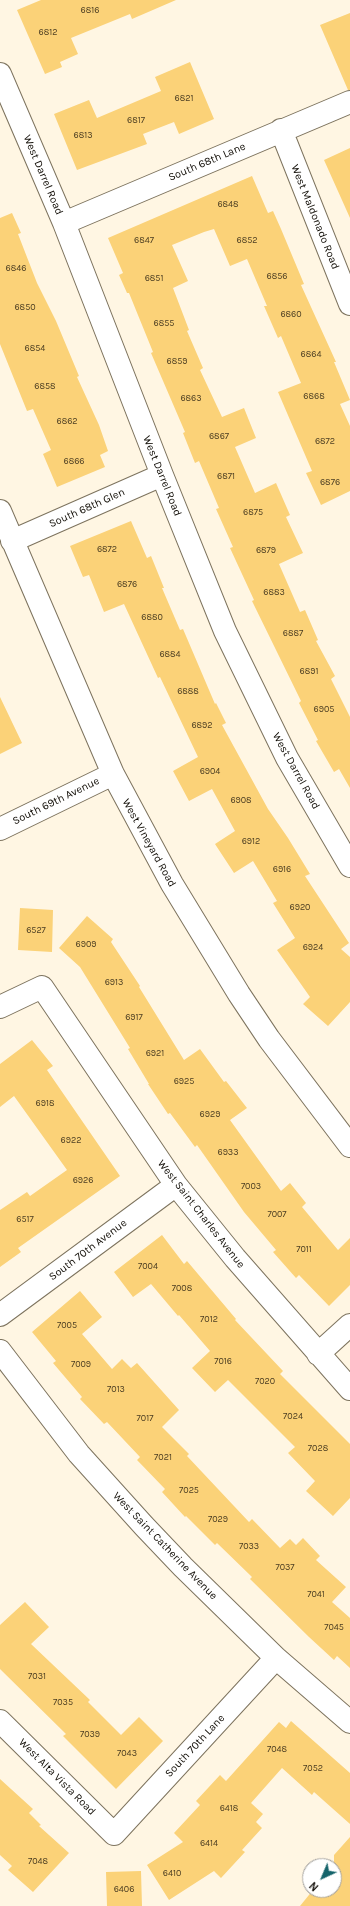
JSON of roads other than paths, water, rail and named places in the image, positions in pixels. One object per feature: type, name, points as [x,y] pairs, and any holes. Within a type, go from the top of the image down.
[{"type":"street","name":"West Darrel Road","points":[[0,74],[64,222],[162,475],[225,631],[287,758],[350,866]]},
{"type":"street","name":"South 68th Lane","points":[[64,222],[350,102]]},
{"type":"street","name":"West Maldonado Road","points":[[281,130],[350,304]]},
{"type":"street","name":"South 68th Glen","points":[[12,541],[162,475]]},
{"type":"street","name":"West Vineyard Road","points":[[0,511],[112,774],[172,884],[235,987],[303,1086],[350,1146]]},
{"type":"street","name":"South 69th Avenue","points":[[0,828],[112,774]]},
{"type":"street","name":"West Saint Charles Avenue","points":[[0,1007],[42,987],[176,1185],[235,1258],[350,1389]]},
{"type":"street","name":"South 70th Avenue","points":[[0,1315],[176,1185]]},
{"type":"street","points":[[318,1354],[350,1325]]},
{"type":"street","name":"West Saint Catherine Avenue","points":[[0,1351],[46,1413],[109,1488],[184,1567],[276,1658],[350,1722]]},
{"type":"street","name":"South 70th Lane","points":[[114,1834],[276,1658]]},
{"type":"street","name":"West Alta Vista Road","points":[[0,1721],[114,1834]]}]
